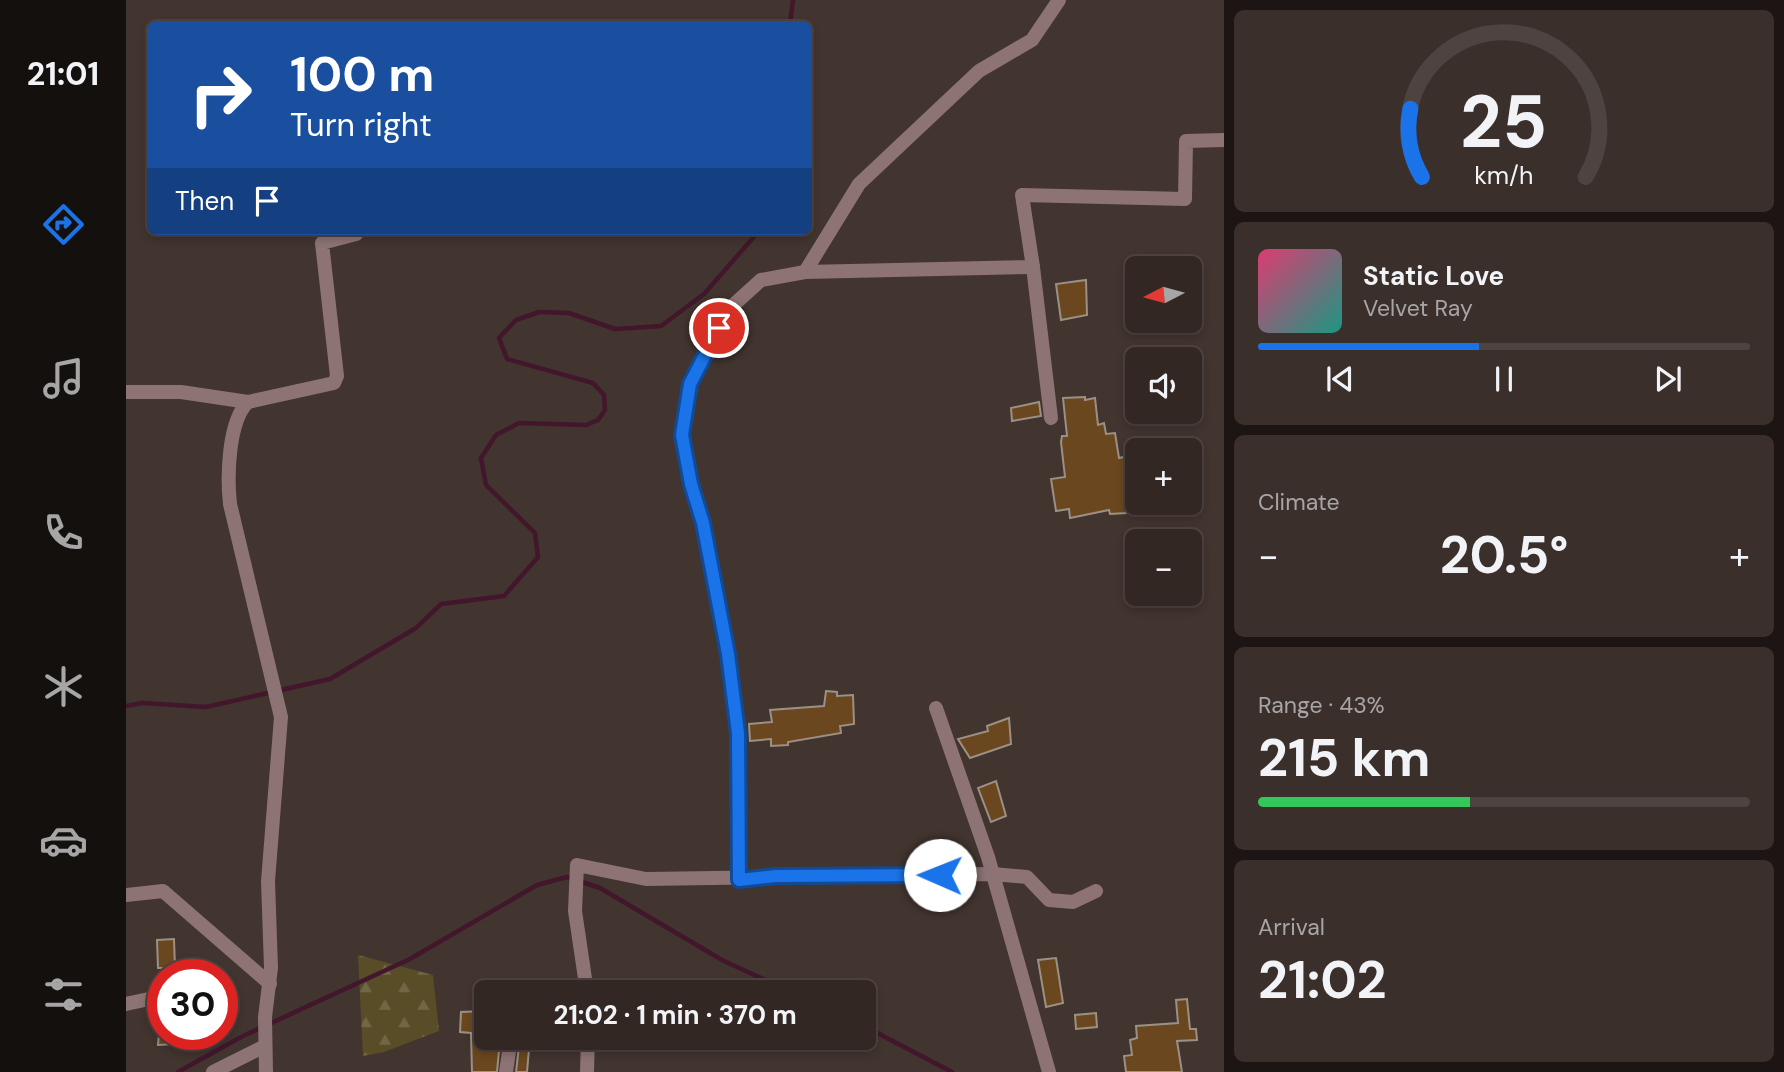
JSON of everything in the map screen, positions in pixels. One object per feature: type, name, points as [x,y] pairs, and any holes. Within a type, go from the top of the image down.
[{"type":"street","points":[[805,272],[859,184],[979,71],[1032,40],[1059,0]]},
{"type":"street","points":[[1052,418],[1022,195],[1185,199],[1186,141],[1224,140]]},
{"type":"street","points":[[126,392],[181,392],[248,402],[334,383],[337,376],[321,243],[351,235]]},
{"type":"street","points":[[739,880],[738,733],[728,654],[703,523],[691,484],[682,435],[684,408],[690,384],[729,309],[761,280],[805,272],[1033,267]]},
{"type":"street","points":[[248,402],[238,411],[228,483],[230,504],[278,708],[279,748],[268,881],[270,984],[265,1017],[267,1072]]},
{"type":"street","points":[[936,708],[993,874],[1049,1072]]},
{"type":"street","points":[[585,980],[575,911],[577,864],[646,880],[993,874],[1027,877],[1049,900],[1073,902],[1096,891]]},
{"type":"street","points":[[126,895],[163,891],[270,984]]},
{"type":"street","points":[[126,1004],[147,999]]},
{"type":"street","points":[[213,1072],[265,1043]]},
{"type":"street","points":[[506,1072],[509,1050]]},
{"type":"street","points":[[587,1072],[588,1050]]},
{"type":"street","points":[[235,1061],[249,1062],[261,1072]]},
{"type":"green space","points":[[358,955],[433,975],[439,1031],[384,1052],[363,1056]]},
{"type":"building","points":[[1086,280],[1087,315],[1061,320],[1056,284]]},
{"type":"building","points":[[1063,398],[1095,398],[1098,425],[1104,423],[1106,434],[1115,433],[1119,458],[1124,457],[1125,513],[1110,514],[1109,510],[1070,518],[1069,509],[1056,511],[1051,479],[1065,477],[1061,442],[1062,436],[1067,436]]},
{"type":"building","points":[[1039,402],[1041,416],[1012,421],[1011,408]]},
{"type":"building","points":[[826,691],[837,692],[837,696],[853,695],[854,724],[840,726],[841,733],[788,742],[788,745],[771,746],[771,739],[750,741],[749,724],[772,722],[770,710],[824,706]]},
{"type":"building","points":[[1009,718],[1011,744],[970,758],[958,739],[988,731],[987,726]]},
{"type":"building","points":[[996,781],[1006,816],[991,822],[978,788]]},
{"type":"building","points":[[174,939],[175,959],[158,959],[157,940]]},
{"type":"building","points":[[1056,958],[1063,1003],[1046,1007],[1038,960]]},
{"type":"building","points":[[1187,999],[1190,1029],[1196,1029],[1197,1040],[1177,1041],[1182,1072],[1126,1072],[1124,1056],[1132,1055],[1130,1040],[1137,1038],[1136,1026],[1178,1023],[1176,1000]]},
{"type":"building","points":[[474,1011],[474,1050],[499,1051],[497,1072],[472,1072],[471,1033],[460,1032],[461,1012]]},
{"type":"building","points":[[1096,1013],[1097,1027],[1076,1029],[1075,1015]]},
{"type":"building","points":[[519,1050],[529,1050],[527,1072],[516,1072]]},
{"type":"waterway","points":[[790,21],[793,0]]},
{"type":"waterway","points":[[126,706],[142,703],[206,707],[330,679],[416,628],[441,604],[504,596],[538,557],[535,533],[486,485],[481,458],[496,435],[519,423],[586,425],[598,420],[605,410],[604,395],[593,383],[507,359],[499,338],[516,320],[539,312],[569,313],[615,329],[661,326],[704,294],[756,235]]},
{"type":"waterway","points":[[178,1072],[241,1037],[410,959],[537,885],[567,877],[600,888],[722,960],[765,980]]},
{"type":"waterway","points":[[876,1032],[952,1072]]},
{"type":"route","points":[[719,328],[690,384],[684,408],[682,435],[691,484],[703,523],[728,654],[738,733],[739,880],[776,876],[940,875]]}]
